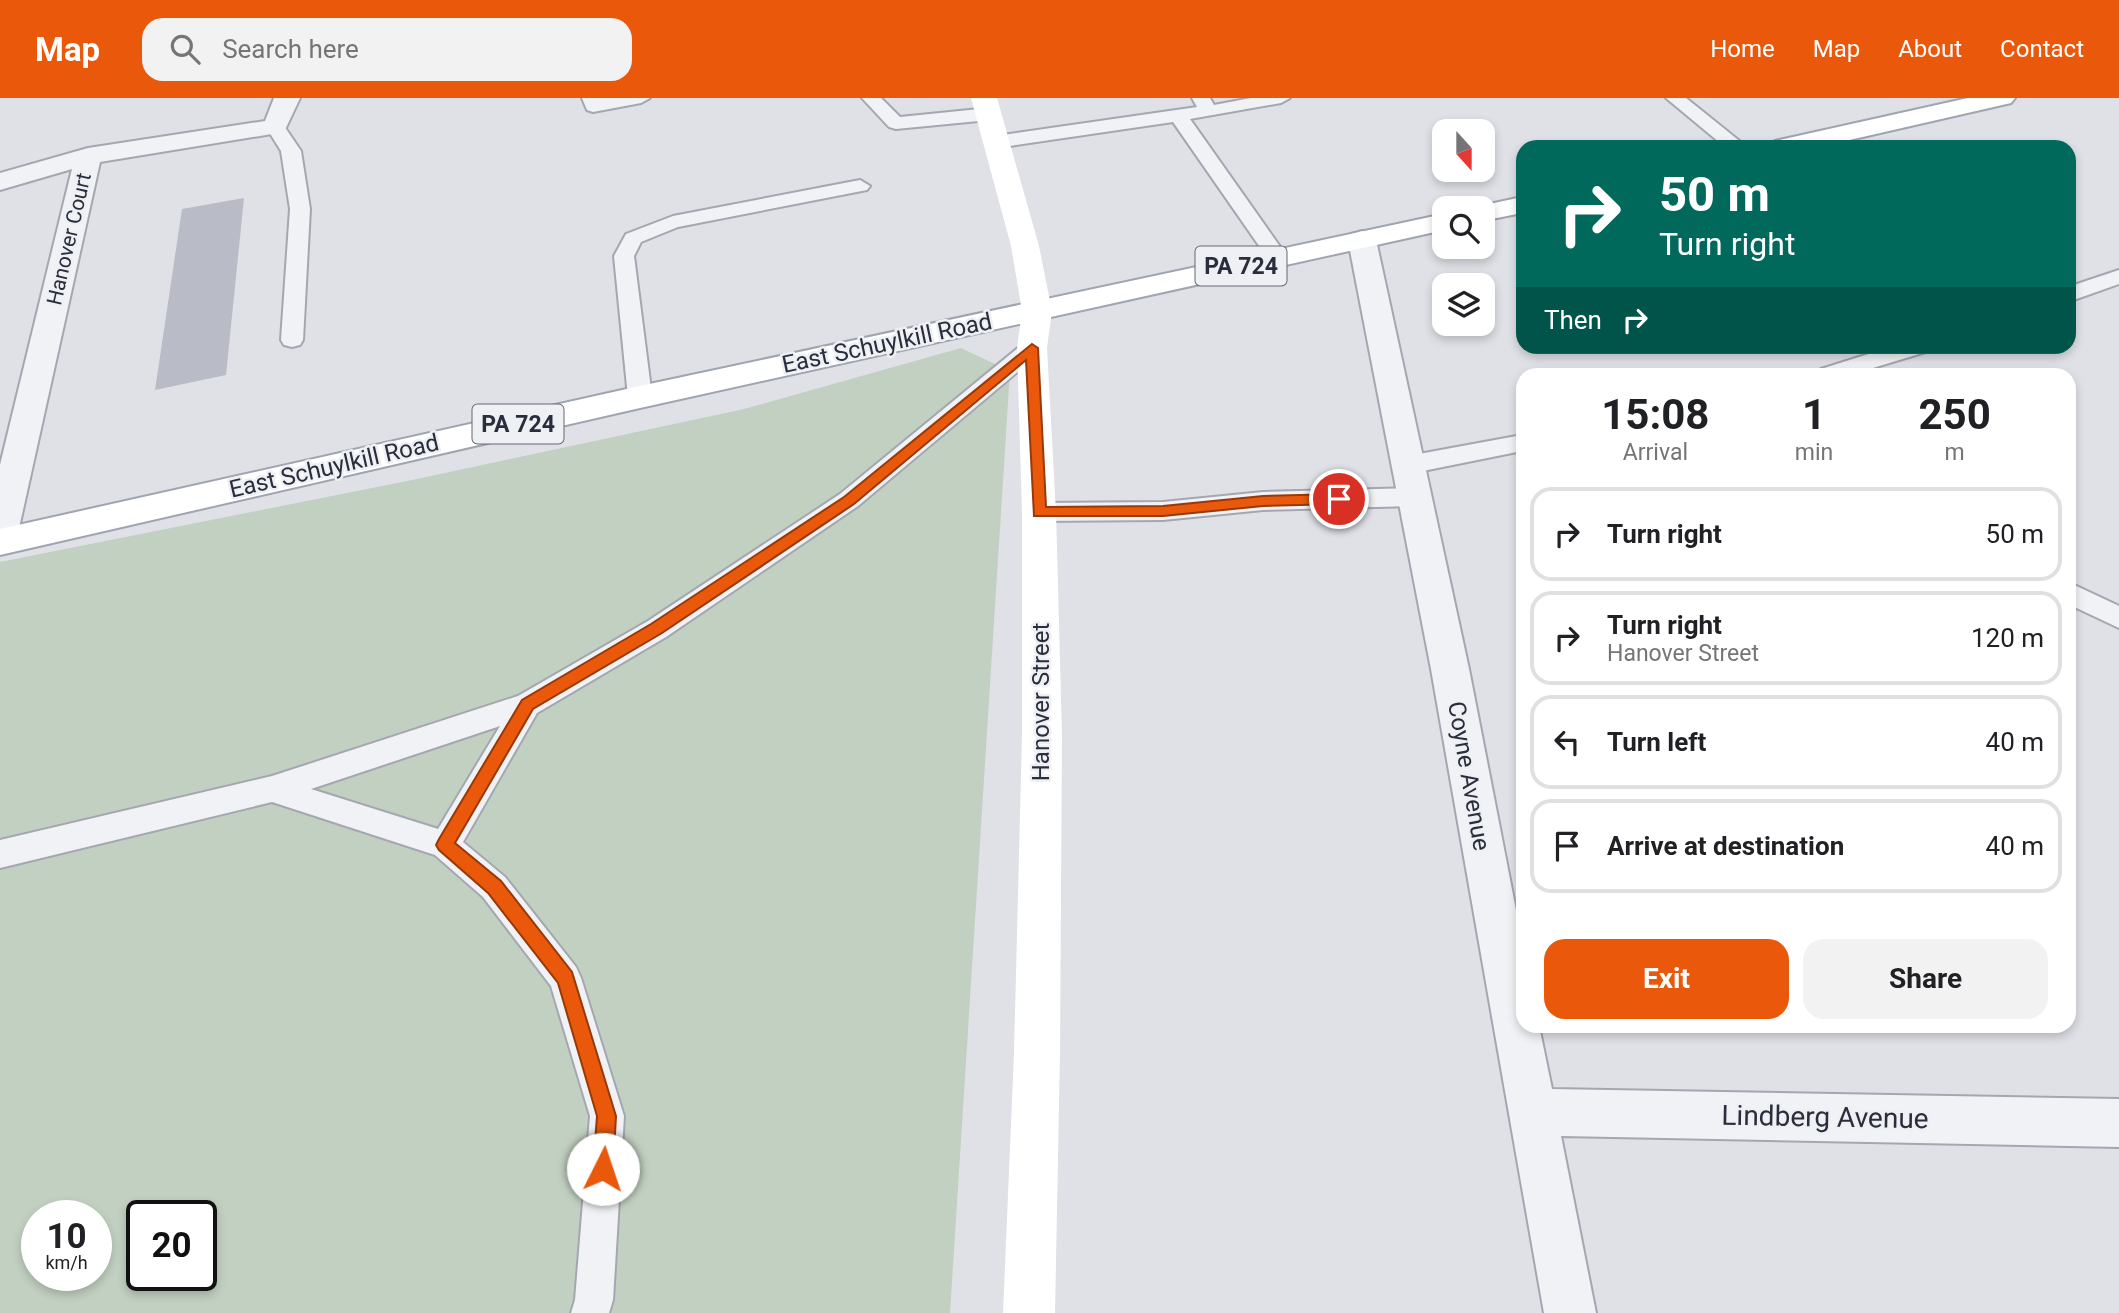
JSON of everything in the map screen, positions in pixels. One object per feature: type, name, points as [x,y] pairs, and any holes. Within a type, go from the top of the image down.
[{"type":"main road","points":[[1815,140],[2002,98]]},
{"type":"main road","name":"Hanover Street","points":[[991,103],[996,142],[1025,246],[1037,310],[1032,348],[1039,512],[1042,763],[1029,1313]]},
{"type":"main road","points":[[1495,211],[1516,206]]},
{"type":"main road","name":"PA 724","points":[[1037,310],[1432,225]]},
{"type":"main road","name":"East Schuylkill Road","points":[[0,539],[1037,310]]},
{"type":"street","points":[[275,127],[288,98]]},
{"type":"street","name":"Hanover Court","points":[[0,539],[88,156],[275,127]]},
{"type":"street","points":[[0,182],[88,156]]},
{"type":"street","name":"Coyne Avenue","points":[[1362,240],[1450,669],[1516,1026]]},
{"type":"street","name":"Coyne Avenue","points":[[1517,1033],[1570,1313]]},
{"type":"street","name":"Lindberg Avenue","points":[[1532,1112],[2119,1123]]},
{"type":"lane","points":[[591,98],[593,106],[641,98]]},
{"type":"lane","points":[[871,98],[896,123],[991,103]]},
{"type":"lane","points":[[996,142],[1178,116],[1205,104],[1281,98]]},
{"type":"lane","points":[[1675,98],[1728,140]]},
{"type":"lane","points":[[1178,116],[1278,258]]},
{"type":"lane","points":[[275,127],[291,151],[300,209],[292,340]]},
{"type":"lane","points":[[639,397],[624,256],[633,238],[673,222],[860,187]]},
{"type":"lane","points":[[2076,292],[2119,277]]},
{"type":"lane","points":[[0,854],[272,789],[527,705],[657,629],[849,500],[1032,348]]},
{"type":"lane","points":[[1855,368],[1897,354]]},
{"type":"lane","points":[[1039,512],[1163,511],[1411,481],[1516,445]]},
{"type":"lane","points":[[2076,596],[2119,618]]},
{"type":"lane","points":[[445,845],[527,705]]},
{"type":"lane","points":[[272,789],[445,845],[494,887],[565,978],[607,1116],[594,1300],[590,1313]]},
{"type":"green space","points":[[961,348],[1010,371],[950,1313],[0,1313],[0,562],[417,479],[744,409]]},
{"type":"building","points":[[244,198],[226,375],[155,390],[182,209]]},
{"type":"route","points":[[603,1169],[607,1116],[565,978],[494,887],[445,845],[527,705],[657,629],[849,500],[1032,348],[1039,512],[1163,511],[1203,505],[1339,499]]}]
